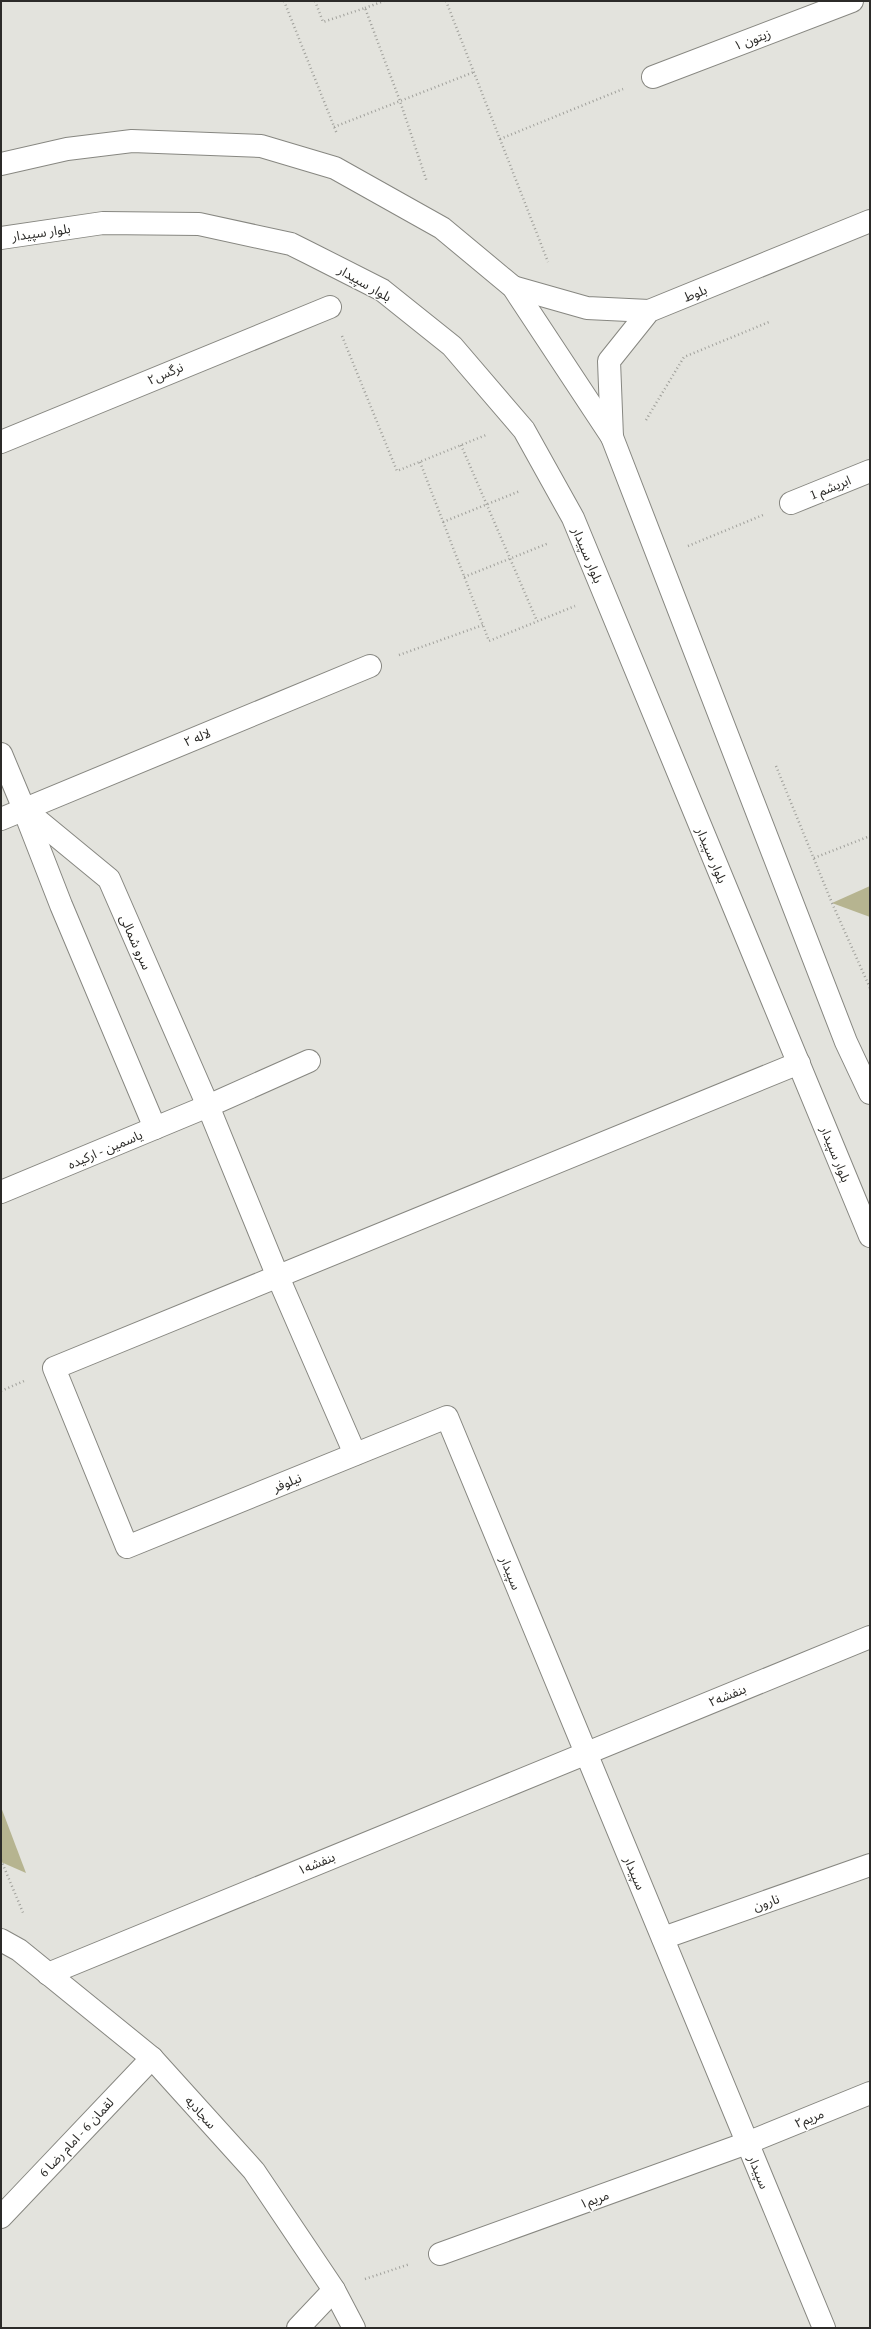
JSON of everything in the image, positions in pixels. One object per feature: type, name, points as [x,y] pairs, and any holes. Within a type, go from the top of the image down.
[{"type":"street","name":"زیتون ۱","points":[[653,77],[852,1]]},
{"type":"street","points":[[1,164],[67,149],[132,142],[261,146],[335,168],[442,228],[512,287],[612,437],[846,1042],[870,1093]]},
{"type":"street","name":"بلوط","points":[[612,437],[609,361],[649,311],[870,221]]},
{"type":"street","name":"بلوار سپیدار","points":[[1,238],[103,223],[199,224],[291,244],[382,290],[452,346],[524,430],[578,531],[870,1236]]},
{"type":"street","points":[[512,287],[587,308],[649,311]]},
{"type":"street","name":"نرگس۲","points":[[1,442],[330,307]]},
{"type":"street","name":"ابریشم 1","points":[[791,503],[870,471]]},
{"type":"street","name":"لاله ۲","points":[[1,818],[370,666]]},
{"type":"street","name":"سرو شمالی","points":[[1,754],[61,905],[155,1128]]},
{"type":"street","name":"سرو شمالی","points":[[24,809],[109,879],[208,1106],[278,1276],[355,1454]]},
{"type":"street","name":"یاسمین - ارکیده","points":[[1,1192],[208,1106],[309,1061]]},
{"type":"street","points":[[278,1276],[799,1063]]},
{"type":"street","name":"نیلوفر","points":[[278,1276],[54,1368],[127,1548],[447,1417]]},
{"type":"street","name":"سپیدار","points":[[447,1417],[584,1753],[663,1938],[824,2328]]},
{"type":"street","name":"بنفشه۲","points":[[584,1753],[870,1637]]},
{"type":"street","name":"بنفشه۱","points":[[48,1974],[584,1753]]},
{"type":"street","name":"نارون","points":[[663,1938],[870,1865]]},
{"type":"street","name":"سجادیه","points":[[1,1940],[19,1950],[152,2058],[254,2171],[334,2290],[354,2328]]},
{"type":"street","name":"لقمان 6 - امام رضا 6","points":[[1,2217],[152,2058]]},
{"type":"street","name":"مریم۲","points":[[747,2143],[870,2093]]},
{"type":"street","name":"مریم۱","points":[[440,2254],[747,2143]]},
{"type":"street","points":[[298,2328],[334,2290]]},
{"type":"path","points":[[284,1],[354,179]]},
{"type":"path","points":[[315,1],[323,22],[384,1]]},
{"type":"path","points":[[446,1],[564,302]]},
{"type":"path","points":[[365,8],[400,101],[442,228]]},
{"type":"path","points":[[334,127],[474,72]]},
{"type":"path","points":[[500,139],[653,77]]},
{"type":"path","points":[[330,307],[397,471],[518,423]]},
{"type":"path","points":[[646,425],[645,418],[684,357],[769,322]]},
{"type":"path","points":[[461,445],[537,621]]},
{"type":"path","points":[[420,462],[489,641],[604,594]]},
{"type":"path","points":[[443,522],[551,479]]},
{"type":"path","points":[[687,546],[791,503]]},
{"type":"path","points":[[464,577],[578,531]]},
{"type":"path","points":[[684,539],[690,553]]},
{"type":"path","points":[[370,666],[483,625]]},
{"type":"path","points":[[776,764],[814,858],[870,988]]},
{"type":"path","points":[[780,872],[870,836]]},
{"type":"path","points":[[334,2290],[440,2254]]},
{"type":"shaded area","points":[[870,886],[870,917],[832,903]]},
{"type":"shaded area","points":[[1,1807],[26,1873],[1,1862]]}]
